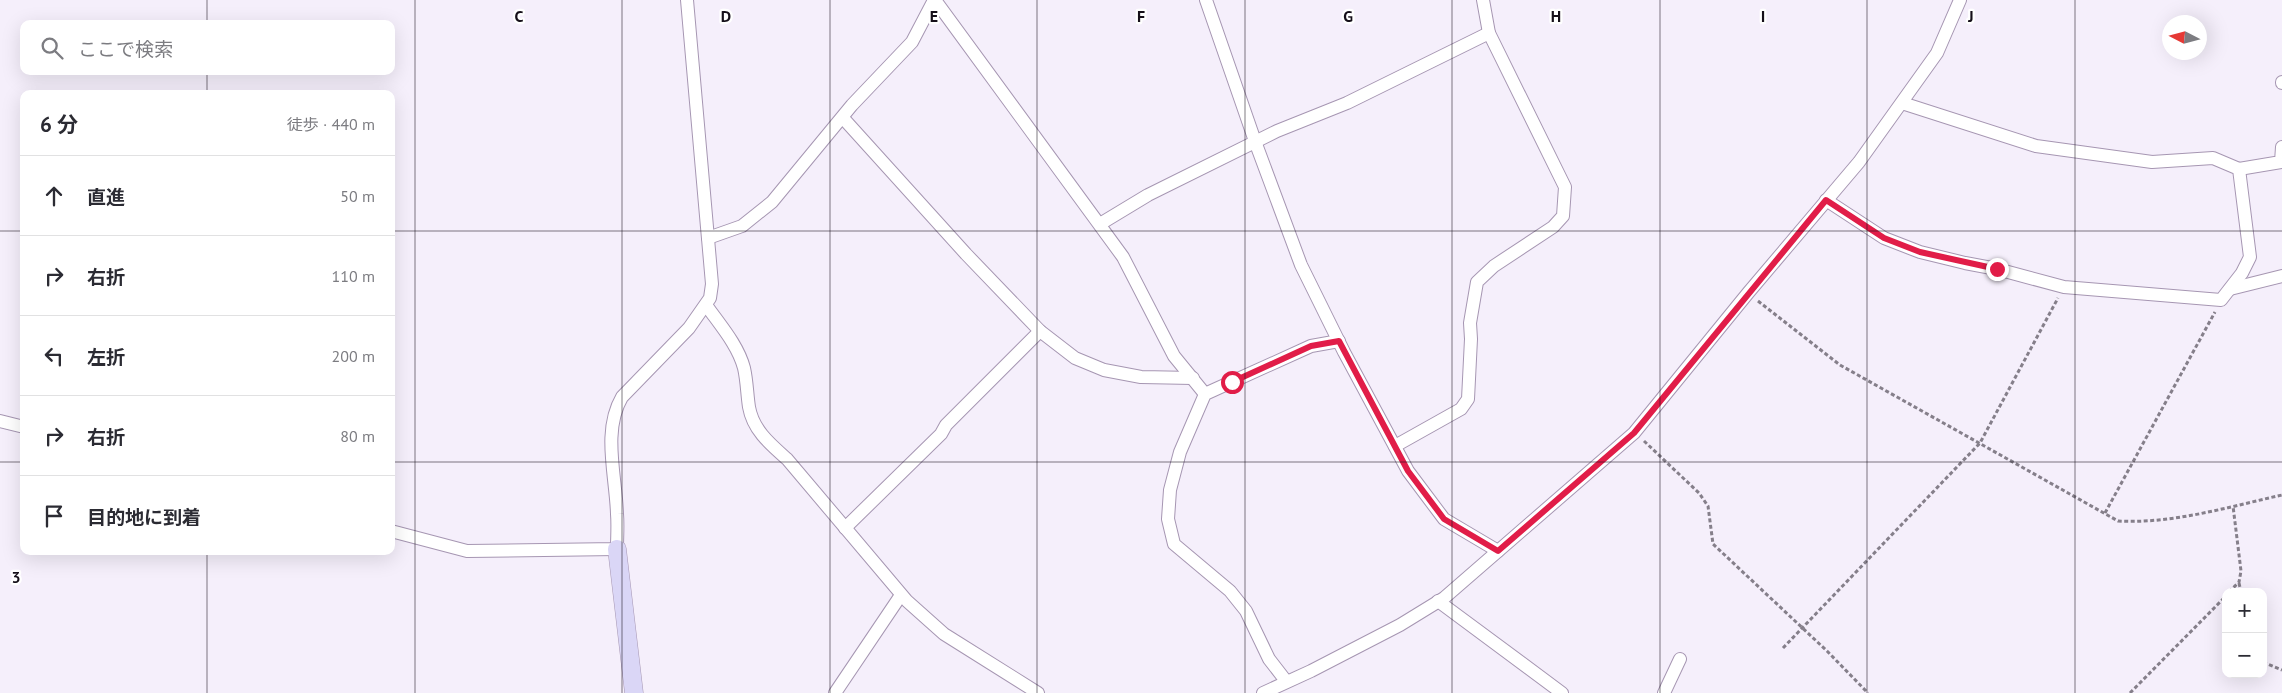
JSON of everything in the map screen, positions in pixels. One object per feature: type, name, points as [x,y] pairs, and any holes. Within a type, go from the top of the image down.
[{"type":"street","points":[[634,693],[617,548],[612,432],[616,406],[622,397],[689,328],[710,298],[712,284],[687,0]]},
{"type":"street","points":[[708,238],[730,232],[754,218],[772,202],[852,105],[912,42],[935,0],[1123,257],[1174,356],[1205,394]]},
{"type":"street","points":[[1206,0],[1301,265],[1339,341],[1408,471],[1444,519],[1498,551]]},
{"type":"street","points":[[1395,446],[1461,409],[1468,399],[1470,323],[1477,282],[1494,266],[1553,227],[1563,216],[1565,187],[1502,55],[1489,33],[1483,0]]},
{"type":"street","points":[[1263,693],[1311,671],[1400,625],[1438,602],[1634,433],[1748,293],[1859,162],[1937,54],[1960,0]]},
{"type":"street","points":[[1100,224],[1148,195],[1277,131],[1347,103],[1489,33]]},
{"type":"street","points":[[1902,103],[2036,146],[2152,162],[2213,158],[2240,168],[2281,162],[2282,147]]},
{"type":"street","points":[[843,118],[966,254],[1040,331],[1076,358],[1104,370],[1141,377],[1193,378]]},
{"type":"street","points":[[1826,200],[1884,238],[1920,252],[1997,269],[2064,287],[2221,300],[2242,273],[2250,257],[2240,168]]},
{"type":"street","points":[[2230,289],[2282,276]]},
{"type":"street","points":[[706,305],[740,356],[744,369],[749,409],[755,426],[769,443],[787,459],[901,595],[944,634],[1038,693]]},
{"type":"street","points":[[845,528],[941,434],[946,425],[1040,331]]},
{"type":"street","points":[[1286,681],[1269,659],[1246,611],[1230,591],[1174,544],[1168,519],[1170,490],[1180,452],[1205,394],[1311,346],[1339,341]]},
{"type":"street","points":[[0,421],[20,426]]},
{"type":"street","points":[[395,533],[467,551],[617,548]]},
{"type":"street","points":[[835,693],[901,595]]},
{"type":"street","points":[[1438,602],[1562,693]]},
{"type":"street","points":[[1664,693],[1680,659]]},
{"type":"path","points":[[1783,648],[1980,443],[2064,287]]},
{"type":"path","points":[[1748,293],[1840,364],[2118,521],[2137,522],[2185,517],[2282,495]]},
{"type":"path","points":[[2105,514],[2221,300]]},
{"type":"path","points":[[1634,433],[1700,493],[1708,506],[1713,544],[1803,628],[1868,693]]},
{"type":"path","points":[[2233,506],[2240,558],[2240,588]]},
{"type":"path","points":[[2234,588],[2239,582]]},
{"type":"path","points":[[2130,693],[2222,600]]},
{"type":"path","points":[[2267,664],[2282,670]]},
{"type":"route","points":[[1232,382],[1311,346],[1339,341],[1408,471],[1444,519],[1498,551],[1634,433],[1826,200],[1846,215],[1884,238],[1920,252],[1997,269]]}]
